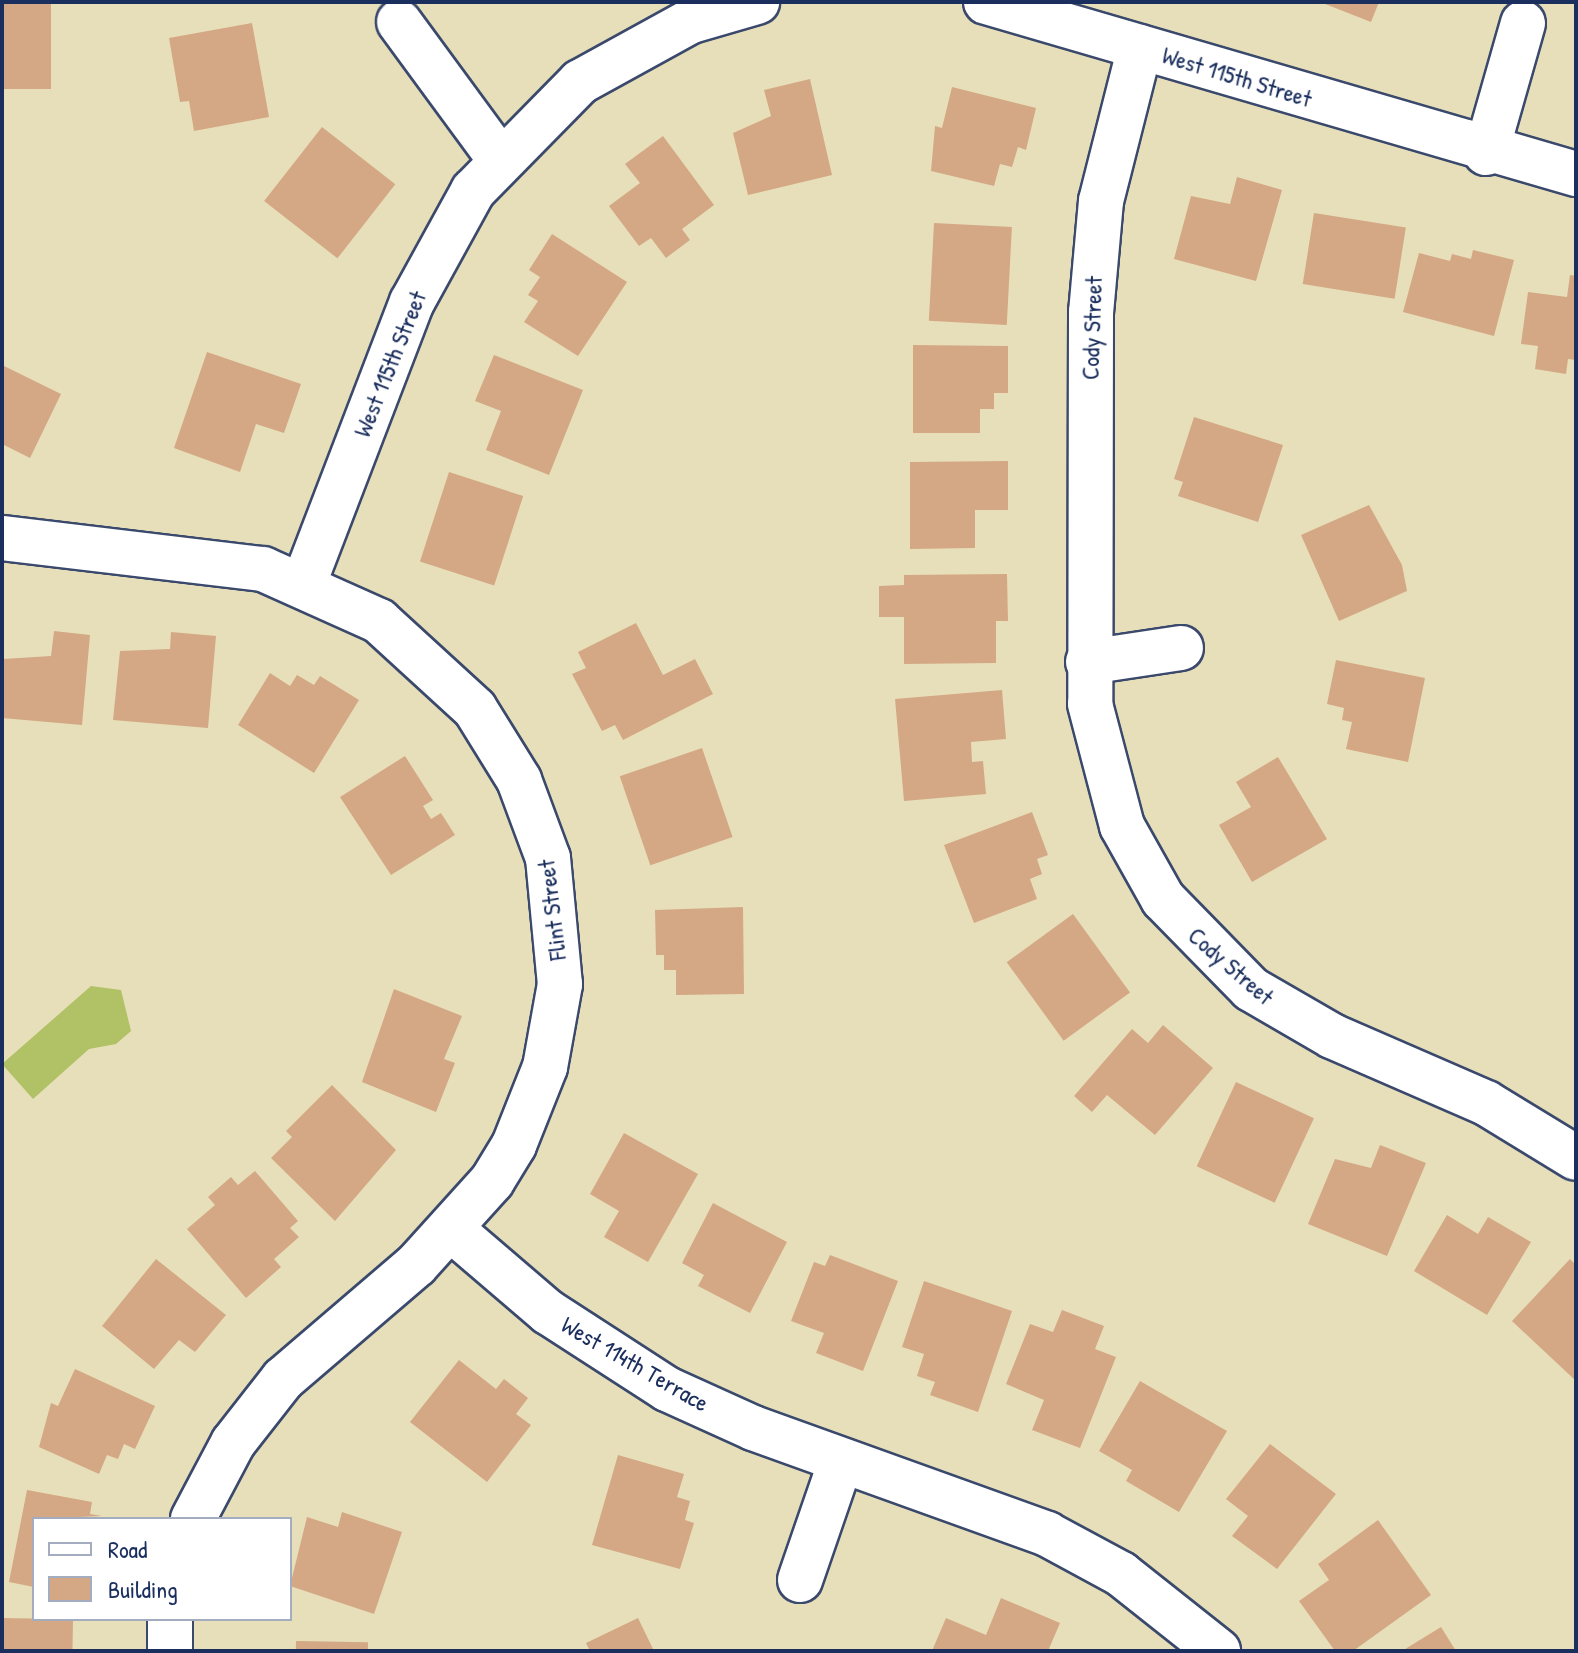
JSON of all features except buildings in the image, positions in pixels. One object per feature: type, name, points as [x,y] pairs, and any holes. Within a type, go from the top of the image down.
[{"type":"street","name":"West 115th Street","points":[[304,583],[412,302],[450,226],[499,158],[548,108],[616,58],[691,21],[757,2]]},
{"type":"street","name":"West 115th Street","points":[[986,2],[1486,153],[1576,174]]},
{"type":"street","points":[[399,22],[499,158]]},
{"type":"street","points":[[1486,153],[1523,23]]},
{"type":"street","name":"Cody Street","points":[[1140,47],[1111,150],[1095,254],[1088,662],[1096,746],[1122,826],[1163,899],[1218,962],[1286,1012],[1486,1103],[1576,1158]]},
{"type":"street","name":"Flint Street","points":[[2,538],[222,560],[304,583],[390,629],[475,709],[519,780],[548,858],[560,984],[545,1067],[514,1145],[451,1229],[283,1379],[233,1443],[194,1517]]},
{"type":"street","points":[[1088,662],[1181,648]]},
{"type":"street","name":"West 114th Terrace","points":[[451,1229],[548,1312],[667,1389],[841,1461],[1047,1534],[1121,1574],[1218,1651]]},
{"type":"street","points":[[800,1580],[841,1461]]},
{"type":"street","points":[[170,1621],[170,1651]]},
{"type":"green space","points":[[91,986],[121,990],[131,1031],[116,1044],[89,1049],[33,1099],[2,1064]]}]
